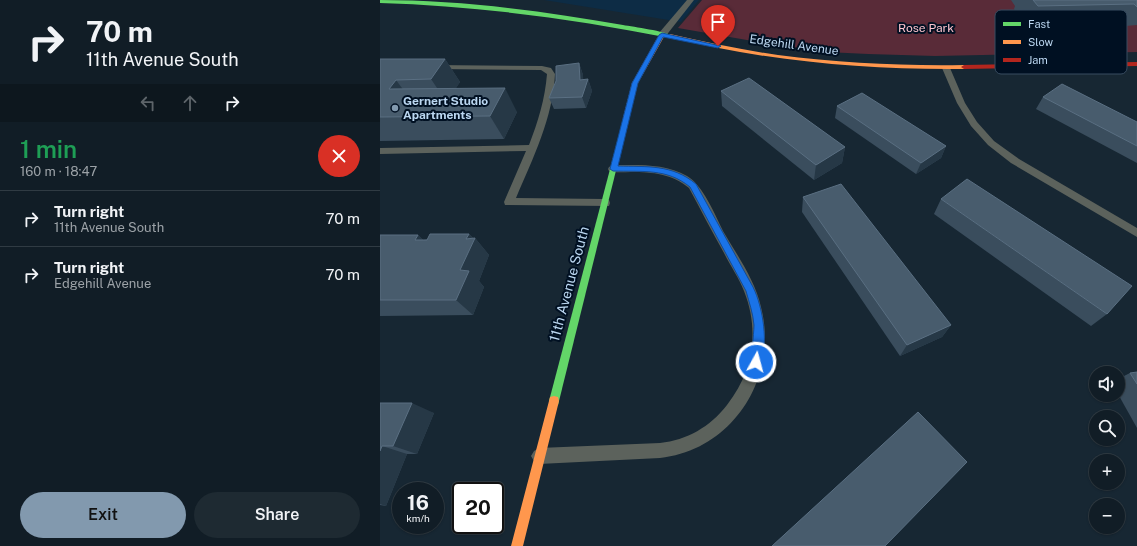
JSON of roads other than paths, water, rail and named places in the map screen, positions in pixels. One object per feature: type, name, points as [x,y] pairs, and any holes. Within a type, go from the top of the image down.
[{"type":"street","name":"Edgehill Avenue","points":[[381,2],[459,5],[532,12],[775,56],[822,62],[868,66],[946,68],[995,67]]},
{"type":"street","name":"11th Avenue South","points":[[518,546],[539,456],[635,83],[662,35]]},
{"type":"street","name":"Edgehill Avenue","points":[[1127,64],[1137,64]]},
{"type":"lane","points":[[662,35],[691,0]]},
{"type":"lane","points":[[428,67],[542,68],[548,70],[551,74],[550,92],[532,148],[509,202],[605,203]]},
{"type":"lane","points":[[946,68],[961,103],[974,124],[991,143],[1015,161],[1137,233]]},
{"type":"lane","points":[[380,151],[532,148]]},
{"type":"lane","points":[[539,456],[649,451],[678,448],[700,439],[720,425],[735,408],[750,386],[756,366],[759,342],[758,324],[752,297],[693,186],[682,177],[663,170],[613,169]]},
{"type":"place","name":"Gernert Studio Apartments","points":[[395,108]]},
{"type":"park label","name":"Rose Park","points":[[926,28]]}]
